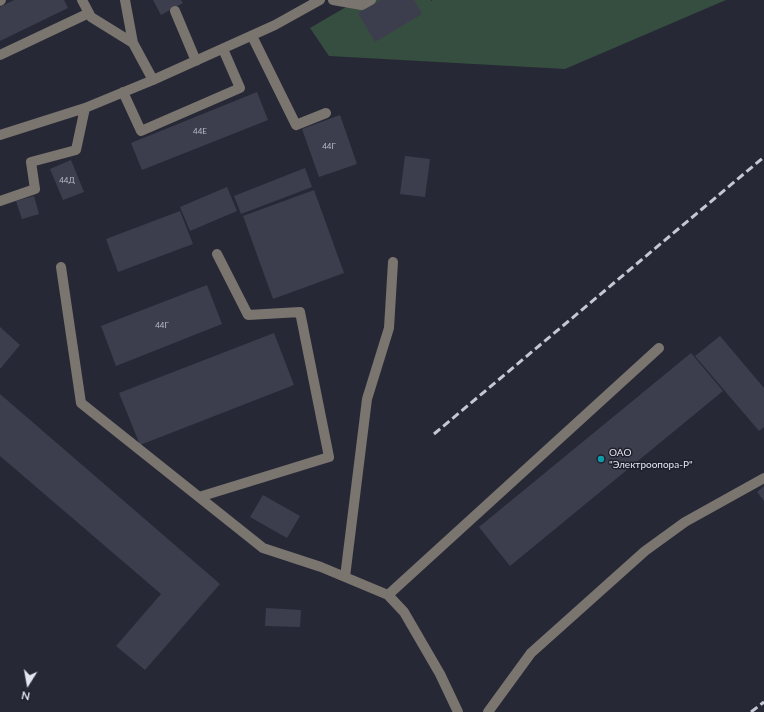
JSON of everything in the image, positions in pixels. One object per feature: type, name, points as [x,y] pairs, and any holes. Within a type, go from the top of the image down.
[{"type":"street","points":[[82,0],[91,17],[133,43]]},
{"type":"street","points":[[125,0],[133,43],[153,80]]},
{"type":"street","points":[[0,134],[85,108],[153,80],[275,25],[320,0]]},
{"type":"street","points":[[334,0],[362,5],[371,0]]},
{"type":"street","points":[[175,11],[196,61]]},
{"type":"street","points":[[0,55],[89,13]]},
{"type":"street","points":[[252,36],[296,124],[326,113]]},
{"type":"street","points":[[123,92],[141,131],[240,88],[223,48]]},
{"type":"street","points":[[0,201],[35,189],[31,162],[76,150],[85,108]]},
{"type":"street","points":[[199,497],[329,457],[300,312],[248,316],[217,254]]},
{"type":"street","points":[[345,577],[367,400],[388,328],[393,262]]},
{"type":"street","points":[[61,267],[81,403],[263,548],[321,567],[388,595],[404,612],[440,674],[458,712]]},
{"type":"street","points":[[388,595],[659,348]]},
{"type":"street","points":[[488,712],[531,653],[645,551],[685,522],[764,478]]},
{"type":"green space","points":[[358,0],[726,0],[565,69],[329,56],[310,28]]},
{"type":"building","points":[[14,0],[64,0],[68,8],[0,41],[0,7]]},
{"type":"building","points":[[153,0],[181,0],[183,3],[161,15]]},
{"type":"building","points":[[381,0],[414,0],[422,14],[375,42],[358,13]]},
{"type":"building","points":[[257,92],[268,120],[142,170],[131,143]]},
{"type":"building","points":[[340,115],[357,164],[319,177],[302,129]]},
{"type":"building","points":[[405,156],[430,159],[425,197],[400,194]]},
{"type":"building","points":[[71,160],[84,192],[63,200],[50,169]]},
{"type":"building","points":[[305,168],[312,187],[241,214],[234,196]]},
{"type":"building","points":[[227,187],[237,211],[190,231],[180,207]]},
{"type":"building","points":[[314,190],[344,273],[273,299],[243,216]]},
{"type":"building","points":[[34,196],[39,214],[22,219],[16,201]]},
{"type":"building","points":[[180,211],[193,244],[118,272],[106,239]]},
{"type":"building","points":[[207,285],[222,324],[116,366],[101,326]]},
{"type":"building","points":[[0,327],[20,345],[0,369]]},
{"type":"building","points":[[274,333],[294,385],[140,445],[119,393]]},
{"type":"building","points":[[720,336],[764,388],[764,427],[759,431],[695,356]]},
{"type":"building","name":"ОАО \"Электроопора-Р\"","points":[[691,353],[723,391],[510,566],[479,527]]},
{"type":"building","points":[[0,394],[220,584],[145,670],[116,646],[161,594],[0,456]]},
{"type":"building","points":[[764,486],[764,501],[757,492]]},
{"type":"building","points":[[263,495],[300,516],[287,538],[250,517]]},
{"type":"building","points":[[266,608],[301,610],[300,627],[265,626]]},
{"type":"railway","points":[[434,434],[764,157]]},
{"type":"railway","points":[[751,712],[764,702]]},
{"type":"place","name":"ОАО \"Электроопора-Р\"","points":[[601,459]]}]
